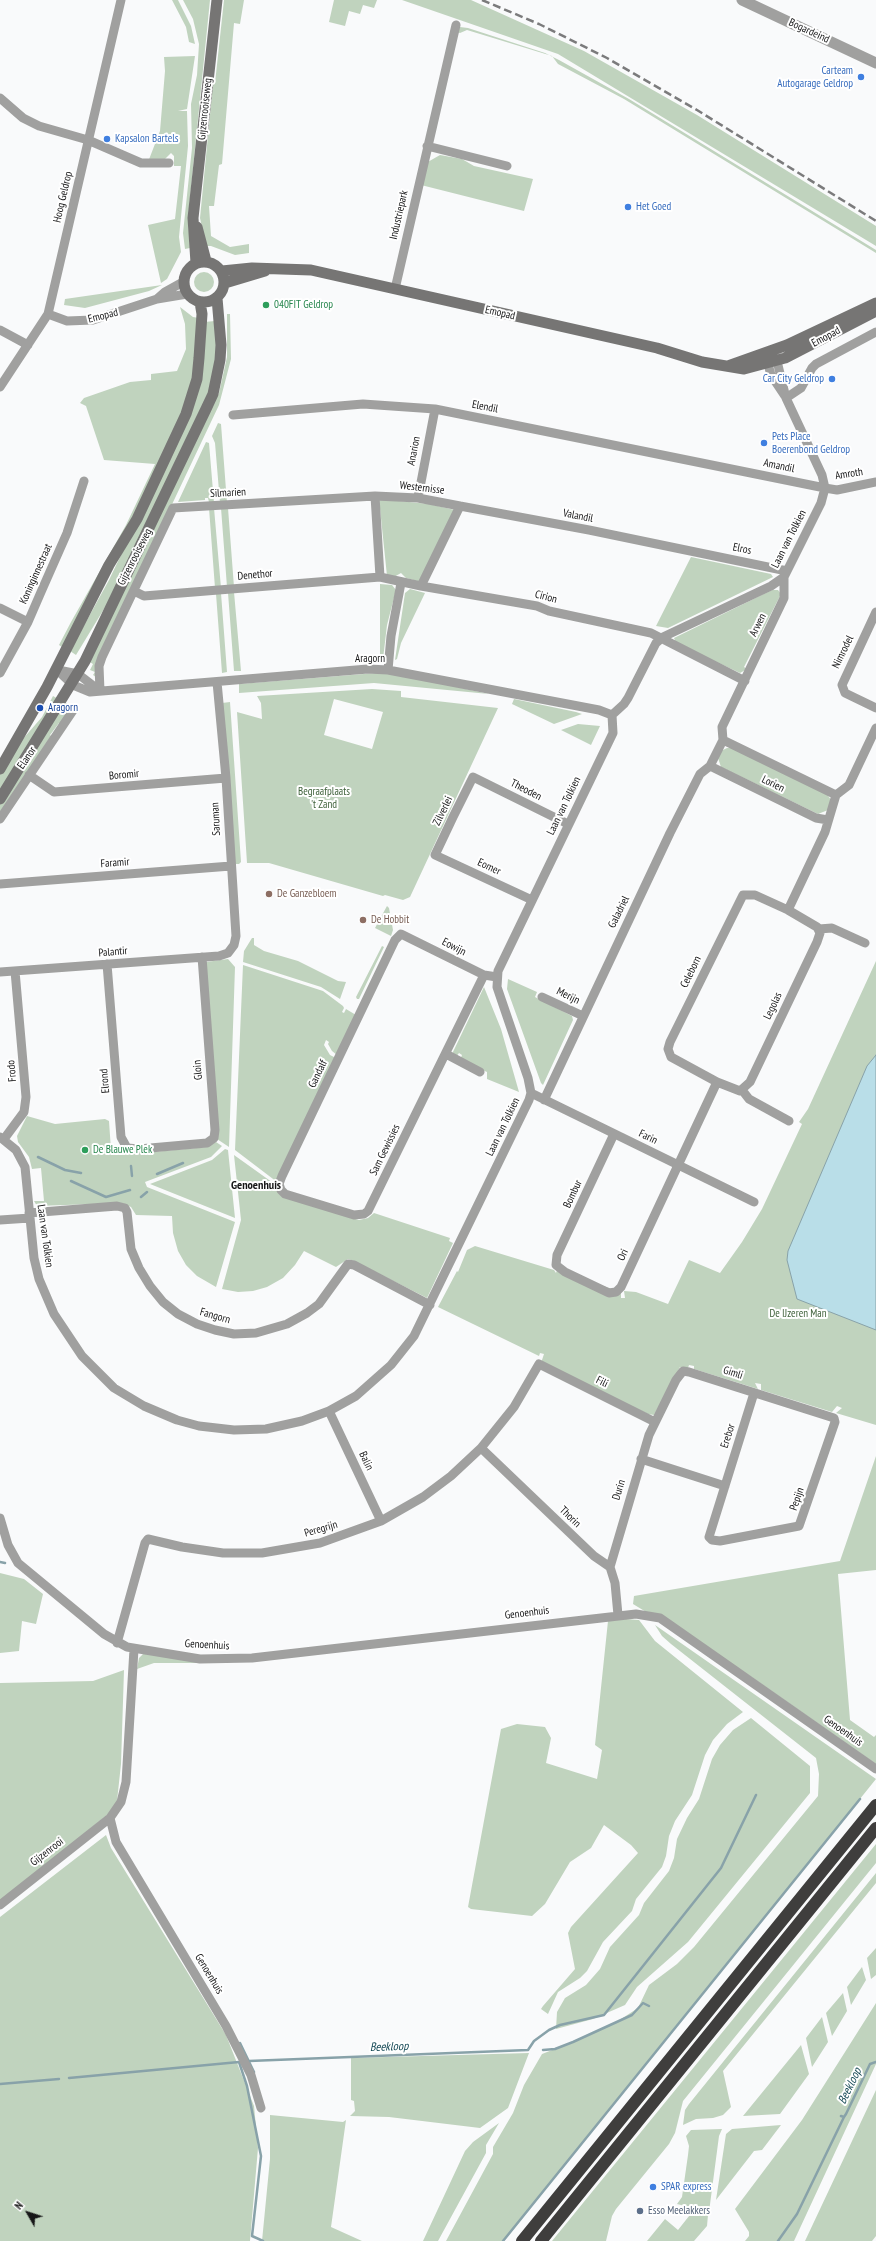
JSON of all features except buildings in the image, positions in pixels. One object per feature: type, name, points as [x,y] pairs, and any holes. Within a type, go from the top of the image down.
[{"type":"highway","points":[[522,2241],[876,1805]]},
{"type":"highway","points":[[541,2241],[876,1828]]},
{"type":"main road","name":"Gijzenrooiseweg","points":[[201,262],[194,218],[217,0]]},
{"type":"main road","points":[[201,262],[213,263],[222,271],[225,283],[217,298],[209,302],[200,302],[188,294],[183,282],[186,273],[201,262]]},
{"type":"main road","name":"Emopad","points":[[222,271],[252,268],[290,268],[311,270],[657,348],[702,362],[744,369],[770,360],[876,311]]},
{"type":"main road","name":"Emopad","points":[[225,283],[270,269]]},
{"type":"main road","name":"Gijzenrooiseweg","points":[[0,799],[78,674],[109,615],[118,590],[163,502],[213,394],[218,376],[221,345],[217,298]]},
{"type":"main road","name":"Gijzenrooiseweg","points":[[0,769],[56,669],[109,565],[137,519],[186,414],[197,379],[202,314],[200,302]]},
{"type":"main road","name":"Emopad","points":[[770,360],[876,303]]},
{"type":"street","name":"Hoog Geldrop","points":[[0,387],[48,314],[121,0]]},
{"type":"street","name":"Bogardeind","points":[[742,0],[876,63]]},
{"type":"street","name":"Industriepark","points":[[395,289],[456,25]]},
{"type":"street","points":[[0,98],[23,118],[39,126],[88,140],[141,163],[169,162]]},
{"type":"street","points":[[427,146],[507,166]]},
{"type":"street","name":"Emopad","points":[[158,299],[165,292],[183,282]]},
{"type":"street","name":"Emopad","points":[[48,314],[67,321],[93,320],[158,299],[188,294]]},
{"type":"street","points":[[0,330],[28,345]]},
{"type":"street","points":[[786,398],[801,388],[812,368],[816,364],[876,332]]},
{"type":"street","points":[[770,360],[774,382],[786,398],[822,475],[825,488]]},
{"type":"street","name":"Elendil","points":[[233,415],[363,404],[435,409],[728,468]]},
{"type":"street","name":"Anarion","points":[[418,498],[435,409]]},
{"type":"street","name":"Amandil","points":[[728,468],[825,488]]},
{"type":"street","name":"Koninginnestraat","points":[[0,673],[4,658],[28,622],[67,533],[84,481]]},
{"type":"street","name":"Amroth","points":[[825,488],[837,490],[876,482]]},
{"type":"street","name":"Laan van Tolkien","points":[[2,1138],[16,1150],[26,1167],[29,1216],[38,1274],[54,1314],[82,1356],[114,1388],[130,1398],[177,1420],[219,1430],[266,1429],[302,1421],[329,1411],[363,1390],[391,1365],[414,1336],[531,1093],[528,1078],[497,987],[497,977],[500,967],[613,732],[612,715],[624,704],[656,643],[663,637],[771,586],[785,574],[821,503],[825,488]]},
{"type":"street","points":[[376,496],[380,577],[401,583],[421,586],[460,506]]},
{"type":"street","name":"Westernisse","points":[[376,496],[418,498],[460,506]]},
{"type":"street","name":"Silmarien","points":[[134,591],[173,508],[376,496]]},
{"type":"street","name":"Valandil","points":[[460,506],[692,550]]},
{"type":"street","name":"Elros","points":[[692,550],[785,574]]},
{"type":"street","name":"Arwen","points":[[723,740],[722,727],[784,598],[785,574]]},
{"type":"street","name":"Denethor","points":[[134,591],[144,596],[380,577]]},
{"type":"street","points":[[388,670],[391,636],[401,583]]},
{"type":"street","name":"Cirion","points":[[421,586],[537,606],[549,611],[644,631],[663,637]]},
{"type":"street","name":"Gijzenrooiseweg","points":[[100,691],[99,666],[102,657],[134,591]]},
{"type":"street","points":[[0,608],[28,622]]},
{"type":"street","name":"Nimrodel","points":[[876,612],[842,685],[845,693],[876,708]]},
{"type":"street","points":[[663,637],[682,650],[744,680]]},
{"type":"street","points":[[56,669],[78,674],[100,691]]},
{"type":"street","name":"Aragorn","points":[[56,669],[72,685],[90,692],[368,669],[388,670],[599,710],[612,715]]},
{"type":"street","name":"Saruman","points":[[217,682],[226,778],[236,936],[234,945],[228,953]]},
{"type":"street","name":"Elanor","points":[[0,819],[74,709]]},
{"type":"street","points":[[865,943],[832,928],[819,929],[810,922],[788,910],[825,832],[836,795],[849,785],[876,728]]},
{"type":"street","name":"Galadriel","points":[[544,1100],[700,774],[710,766],[723,740]]},
{"type":"street","name":"Lorien","points":[[723,740],[836,795]]},
{"type":"street","name":"Lorien","points":[[710,766],[816,818],[828,820]]},
{"type":"street","name":"Boromir","points":[[30,775],[54,792],[226,778]]},
{"type":"street","name":"Theoden","points":[[473,777],[568,824]]},
{"type":"street","name":"Zilverlei","points":[[435,855],[473,777]]},
{"type":"street","name":"Eomer","points":[[435,855],[532,900]]},
{"type":"street","name":"Faramir","points":[[0,884],[231,866]]},
{"type":"street","name":"Celeborn","points":[[718,1082],[671,1057],[668,1049],[670,1042],[743,895],[755,895],[788,910]]},
{"type":"street","name":"Legolas","points":[[742,1090],[754,1074],[816,942],[819,929]]},
{"type":"street","name":"Eowijn","points":[[401,934],[484,975],[497,977]]},
{"type":"street","name":"Gandalf","points":[[320,1204],[285,1194],[279,1184],[395,940],[401,934]]},
{"type":"street","name":"Palantir","points":[[0,972],[219,956],[228,953]]},
{"type":"street","name":"Gloin","points":[[173,1146],[207,1143],[213,1140],[215,1134],[202,957]]},
{"type":"street","name":"Elrond","points":[[107,964],[122,1141],[130,1149],[173,1146]]},
{"type":"street","name":"Frodo","points":[[2,1138],[24,1112],[26,1097],[15,971]]},
{"type":"street","name":"Sam Gewissies","points":[[320,1204],[354,1215],[364,1214],[368,1211],[484,975]]},
{"type":"street","name":"Merijn","points":[[542,997],[583,1016]]},
{"type":"street","points":[[446,1054],[480,1072]]},
{"type":"street","points":[[678,1165],[718,1082],[735,1090],[742,1090],[749,1100],[789,1121]]},
{"type":"street","name":"Farin","points":[[531,1093],[754,1202]]},
{"type":"street","name":"Bombur","points":[[556,1265],[557,1255],[614,1134]]},
{"type":"street","name":"Ori","points":[[556,1265],[564,1272],[605,1291],[613,1293],[619,1290],[678,1165]]},
{"type":"street","name":"Fangorn","points":[[29,1216],[117,1206],[125,1208],[127,1212],[131,1249],[138,1268],[150,1286],[163,1302],[178,1314],[197,1324],[215,1330],[234,1334],[256,1333],[287,1324],[307,1313],[319,1304],[348,1264],[354,1265],[430,1305]]},
{"type":"street","points":[[0,1220],[29,1216]]},
{"type":"street","name":"Fili","points":[[539,1364],[655,1422]]},
{"type":"street","name":"Peregrijn","points":[[117,1643],[144,1543],[148,1539],[182,1547],[223,1553],[262,1553],[320,1543],[381,1521],[424,1497],[451,1476],[480,1448],[514,1407],[539,1364]]},
{"type":"street","name":"Gimli","points":[[655,1422],[676,1380],[683,1371],[832,1416]]},
{"type":"street","name":"Erebor","points":[[710,1539],[709,1534],[754,1393]]},
{"type":"street","name":"Balin","points":[[329,1411],[381,1521]]},
{"type":"street","name":"Pepijn","points":[[710,1539],[720,1541],[799,1526],[835,1422],[832,1416]]},
{"type":"street","name":"Durin","points":[[610,1567],[641,1459],[655,1422]]},
{"type":"street","name":"Thorin","points":[[480,1448],[594,1556],[610,1567]]},
{"type":"street","points":[[641,1459],[725,1486]]},
{"type":"street","name":"Genoenhuis","points":[[0,1518],[8,1545],[18,1563],[117,1643],[134,1649],[200,1659],[252,1658],[636,1614],[660,1618],[874,1768]]},
{"type":"street","points":[[610,1567],[615,1583],[618,1615]]},
{"type":"street","points":[[110,1818],[121,1802],[126,1782],[134,1649]]},
{"type":"street","name":"Genoenhuis","points":[[110,1818],[116,1842],[226,2026],[250,2075],[261,2108]]},
{"type":"street","name":"Gijzenrooi","points":[[0,1905],[110,1818]]},
{"type":"green space","points":[[172,0],[178,0],[191,26],[195,44],[189,42],[186,27]]},
{"type":"green space","points":[[183,0],[210,0],[188,218],[190,248],[185,249],[183,233],[192,148],[191,104],[197,75],[199,44],[193,19]]},
{"type":"green space","points":[[224,0],[244,0],[240,24],[234,23],[222,164],[219,165],[214,206],[209,206],[211,236],[230,247],[249,244],[249,253],[235,255],[211,246],[206,246],[200,218],[213,84],[215,83]]},
{"type":"green space","points":[[334,0],[377,0],[374,8],[363,5],[360,14],[349,11],[345,26],[329,22]]},
{"type":"green space","points":[[402,0],[471,0],[584,51],[697,115],[876,226],[876,246],[558,54]]},
{"type":"green space","points":[[460,27],[468,28],[549,55],[467,30],[460,33],[456,32]]},
{"type":"green space","points":[[195,56],[187,109],[178,111],[187,111],[188,146],[179,237],[181,252],[167,279],[161,283],[148,225],[175,219],[181,166],[174,166],[174,156],[171,153],[163,161],[148,162],[160,131],[165,71],[164,57]]},
{"type":"green space","points":[[553,57],[629,99],[876,250],[876,253],[624,99],[558,64]]},
{"type":"green space","points":[[440,155],[462,159],[474,166],[533,179],[524,211],[421,185],[426,163]]},
{"type":"green space","points":[[204,272],[211,275],[214,282],[211,289],[204,292],[197,289],[194,282],[197,275]]},
{"type":"green space","points":[[162,285],[149,291],[85,308],[64,305],[65,299]]},
{"type":"green space","points":[[180,307],[193,317],[199,318],[192,389],[132,522],[62,647],[59,645],[126,525],[155,464],[104,460],[86,406],[80,403],[84,398],[130,382],[151,380],[151,374],[177,371],[186,349],[185,324]]},
{"type":"green space","points":[[227,314],[230,314],[231,359],[219,405],[97,663],[96,677],[93,675],[95,672],[90,670],[93,664],[88,661],[190,448],[219,393],[227,357]]},
{"type":"green space","points":[[215,321],[217,336],[214,381],[107,604],[76,655],[70,651],[109,580],[187,418],[204,322]]},
{"type":"green space","points":[[218,423],[221,424],[227,503],[220,503],[215,443],[212,436]]},
{"type":"green space","points":[[206,442],[209,443],[214,503],[209,502],[208,498],[205,498],[205,500],[178,502]]},
{"type":"green space","points":[[379,499],[429,504],[455,510],[421,582],[406,578],[401,573],[394,577],[387,576]]},
{"type":"green space","points":[[209,508],[214,508],[221,588],[215,588]]},
{"type":"green space","points":[[221,508],[228,508],[234,587],[227,587]]},
{"type":"green space","points":[[691,557],[771,574],[773,577],[668,628],[656,626]]},
{"type":"green space","points":[[380,584],[392,585],[396,590],[387,625],[383,659],[380,660]]},
{"type":"green space","points":[[410,589],[425,593],[401,643],[397,659],[395,660],[405,593]]},
{"type":"green space","points":[[772,590],[778,590],[781,594],[744,667],[747,669],[740,673],[676,643],[674,638]]},
{"type":"green space","points":[[234,592],[241,671],[234,671],[228,593]]},
{"type":"green space","points":[[221,593],[227,672],[222,673],[216,594]]},
{"type":"green space","points":[[392,673],[489,694],[374,683],[239,693],[239,684]]},
{"type":"green space","name":"Begraafplaats 't Zand","points":[[372,689],[401,691],[401,697],[498,708],[410,897],[403,900],[385,895],[383,896],[269,863],[247,863],[237,712],[262,719],[261,703],[257,696]],"holes":[[[334,699],[383,712],[372,749],[324,735]]]},
{"type":"green space","points":[[53,696],[60,700],[0,794],[0,773],[15,748],[42,717]]},
{"type":"green space","points":[[514,699],[582,714],[554,724],[512,704]]},
{"type":"green space","points":[[65,702],[72,707],[61,724],[59,723],[50,735],[52,737],[0,815],[0,803]]},
{"type":"green space","points":[[230,702],[241,862],[239,864],[235,864],[222,703]]},
{"type":"green space","points":[[578,724],[600,726],[591,745],[561,730]]},
{"type":"green space","points":[[731,748],[827,794],[831,800],[828,810],[818,814],[721,767],[718,758],[721,751]]},
{"type":"green space","points":[[387,906],[389,908],[393,930],[391,936],[375,928]]},
{"type":"green space","points":[[252,938],[254,938],[254,945],[264,951],[298,961],[338,981],[346,982],[340,999],[321,987],[243,962],[244,951]]},
{"type":"green space","points":[[382,946],[384,947],[359,999],[357,999],[356,997]]},
{"type":"green space","points":[[228,959],[235,967],[229,1147],[217,1139],[206,962]]},
{"type":"green space","name":"De IJzeren Man","points":[[876,961],[876,1425],[836,1413],[842,1408],[837,1406],[832,1412],[761,1390],[761,1384],[755,1383],[758,1389],[694,1369],[694,1366],[689,1365],[688,1368],[680,1367],[654,1415],[648,1414],[541,1363],[544,1354],[540,1353],[539,1356],[438,1307],[457,1271],[458,1272],[467,1250],[475,1246],[554,1270],[556,1273],[557,1270],[621,1292],[621,1298],[625,1298],[624,1291],[636,1292],[668,1304],[689,1260],[720,1273],[742,1242],[762,1209],[802,1124],[799,1122],[808,1109]]},
{"type":"green space","points":[[243,965],[323,991],[343,1006],[344,1008],[342,1012],[344,1013],[346,1009],[356,1015],[337,1055],[332,1051],[328,1044],[329,1042],[326,1040],[324,1045],[330,1055],[336,1058],[277,1182],[235,1150]]},
{"type":"green space","points":[[508,979],[537,992],[535,997],[572,1016],[573,1020],[543,1085],[507,989]]},
{"type":"green space","points":[[484,987],[501,1029],[519,1092],[487,1079],[487,1072],[460,1060],[462,1055],[459,1053],[456,1057],[452,1054]]},
{"type":"green space","points":[[27,1116],[55,1124],[105,1119],[109,1121],[111,1150],[122,1150],[132,1154],[207,1147],[216,1142],[222,1146],[211,1157],[145,1182],[147,1187],[235,1222],[216,1287],[197,1276],[186,1265],[178,1251],[173,1233],[172,1216],[136,1215],[131,1207],[122,1203],[37,1206],[34,1201],[44,1201],[41,1168],[32,1169],[29,1157],[18,1142],[17,1136]]},
{"type":"green space","points":[[225,1149],[228,1150],[235,1218],[150,1184],[212,1160]]},
{"type":"green space","points":[[234,1155],[276,1185],[283,1197],[359,1220],[368,1218],[374,1213],[450,1238],[449,1241],[453,1243],[427,1298],[354,1261],[348,1259],[336,1267],[304,1251],[295,1265],[283,1278],[267,1287],[253,1291],[238,1292],[222,1289],[241,1220]]},
{"type":"green space","points":[[876,1456],[876,1570],[838,1574],[850,1720],[874,1737],[876,1735],[876,1764],[743,1671],[633,1604],[634,1596],[840,1561]]},
{"type":"green space","points":[[0,1573],[24,1579],[43,1594],[36,1624],[22,1621],[19,1651],[0,1653]]},
{"type":"green space","points":[[626,1619],[639,1620],[655,1641],[743,1712],[727,1724],[713,1740],[705,1755],[692,1795],[675,1821],[669,1836],[666,1856],[662,1867],[636,1899],[632,1911],[603,1942],[587,1971],[580,1978],[558,1992],[548,2014],[541,2009],[575,1969],[568,1933],[571,1927],[638,1853],[631,1845],[604,1825],[591,1848],[570,1862],[545,1904],[532,1916],[471,1909],[468,1907],[501,1729],[517,1724],[545,1727],[551,1738],[546,1763],[597,1779],[602,1750],[595,1745],[608,1621]]},
{"type":"green space","points":[[655,1625],[876,1779],[504,2241],[446,2241],[493,2154],[493,2147],[513,2113],[524,2085],[542,2054],[588,2036],[618,2021],[638,2008],[649,1985],[677,1964],[694,1947],[818,1796],[819,1774],[816,1758],[671,1644],[662,1636]]},
{"type":"green space","points":[[144,1653],[204,1663],[154,1663],[137,1669],[139,1658]]},
{"type":"green space","points":[[124,1670],[121,1764],[117,1801],[112,1811],[0,1902],[0,1683],[93,1681]]},
{"type":"green space","points":[[751,1718],[810,1766],[810,1793],[688,1942],[637,1987],[625,2005],[593,2019],[556,2029],[557,2012],[565,1998],[586,1985],[600,1969],[610,1947],[639,1915],[644,1903],[669,1871],[674,1858],[677,1839],[687,1818],[699,1799],[712,1759],[720,1745],[733,1730]]},
{"type":"green space","points":[[106,1835],[111,1848],[226,2035],[254,2106],[258,2148],[250,2241],[0,2241],[0,1917]]},
{"type":"green space","points":[[876,1844],[876,1863],[683,2101],[675,2133],[669,2144],[616,2209],[612,2216],[606,2241],[552,2241]]},
{"type":"green space","points":[[876,1873],[876,1883],[723,2071],[731,2107],[723,2115],[713,2118],[696,2119],[683,2125],[685,2110],[689,2104]]},
{"type":"green space","points":[[876,1948],[876,1975],[871,1979],[867,1958]]},
{"type":"green space","points":[[862,1967],[866,1980],[851,2005],[847,1987]]},
{"type":"green space","points":[[843,1993],[847,2011],[832,2036],[826,2013]]},
{"type":"green space","points":[[876,2003],[876,2064],[794,2241],[745,2241],[749,2236],[749,2232],[735,2209],[802,2120]]},
{"type":"green space","points":[[822,2017],[828,2042],[812,2067],[806,2038]]},
{"type":"green space","points":[[801,2045],[809,2074],[780,2114],[743,2116]]},
{"type":"green space","points":[[529,2053],[508,2108],[480,2128],[389,2117],[350,2116],[355,2111],[354,2101],[351,2100],[351,2058]]},
{"type":"green space","points":[[876,2090],[876,2236],[872,2241],[805,2241]]},
{"type":"green space","points":[[270,2115],[343,2122],[346,2120],[331,2227],[362,2241],[262,2241],[270,2159]]},
{"type":"green space","points":[[499,2123],[486,2145],[486,2153],[438,2241],[423,2241],[465,2151],[473,2142]]},
{"type":"green space","points":[[781,2125],[762,2150],[754,2151],[716,2200],[726,2134],[732,2129]]},
{"type":"green space","points":[[722,2129],[719,2136],[709,2212],[677,2204],[682,2197],[688,2155],[689,2146],[686,2136],[691,2130]]},
{"type":"green space","points":[[693,2211],[708,2215],[707,2226],[694,2241],[647,2241],[665,2219],[678,2230]]},
{"type":"water","points":[[876,1055],[876,1330],[797,1299],[787,1260],[788,1251],[867,1066]]},
{"type":"waterway","points":[[38,1157],[65,1170],[81,1173]]},
{"type":"waterway","points":[[157,1174],[183,1163]]},
{"type":"waterway","points":[[131,1166],[132,1176]]},
{"type":"waterway","points":[[71,1181],[106,1197],[130,1190]]},
{"type":"waterway","points":[[141,1197],[147,1192]]},
{"type":"waterway","points":[[0,1562],[5,1563]]},
{"type":"waterway","points":[[528,2050],[534,2041],[549,2030],[560,2025],[604,2015],[721,1868],[756,1795]]},
{"type":"waterway","points":[[503,2241],[860,1799]]},
{"type":"waterway","name":"Beekloop","points":[[543,2050],[555,2049],[573,2042],[632,2015],[643,2003],[649,2006]]},
{"type":"waterway","name":"Beekloop","points":[[240,2043],[254,2072]]},
{"type":"waterway","name":"Beekloop","points":[[249,2061],[528,2050]]},
{"type":"waterway","points":[[69,2078],[239,2062],[247,2086],[261,2156],[252,2236],[263,2241]]},
{"type":"waterway","name":"Beekloop","points":[[841,2116],[844,2117],[846,2114],[870,2064],[876,2062]]},
{"type":"waterway","name":"Beekloop","points":[[0,2084],[59,2079]]},
{"type":"waterway","points":[[778,2241],[797,2214],[844,2117]]},
{"type":"railway","points":[[482,0],[539,24],[607,58],[697,110],[876,221]]},
{"type":"place","name":"Carteam Autogarage Geldrop","points":[[861,77]]},
{"type":"place","name":"Kapsalon Bartels","points":[[107,139]]},
{"type":"place","name":"Het Goed","points":[[628,207]]},
{"type":"place","name":"040FIT Geldrop","points":[[266,305]]},
{"type":"place","name":"Car City Geldrop","points":[[832,379]]},
{"type":"place","name":"Pets Place Boerenbond Geldrop","points":[[764,443]]},
{"type":"place","name":"Aragorn","points":[[40,708]]},
{"type":"place","name":"De Ganzebloem","points":[[269,894]]},
{"type":"place","name":"De Hobbit","points":[[363,920]]},
{"type":"place","name":"De Blauwe Plek","points":[[85,1150]]},
{"type":"place","name":"SPAR express","points":[[653,2187]]},
{"type":"place","name":"Esso Meelakkers","points":[[640,2211]]},
{"type":"district","name":"Genoenhuis","points":[[256,1186]]}]
